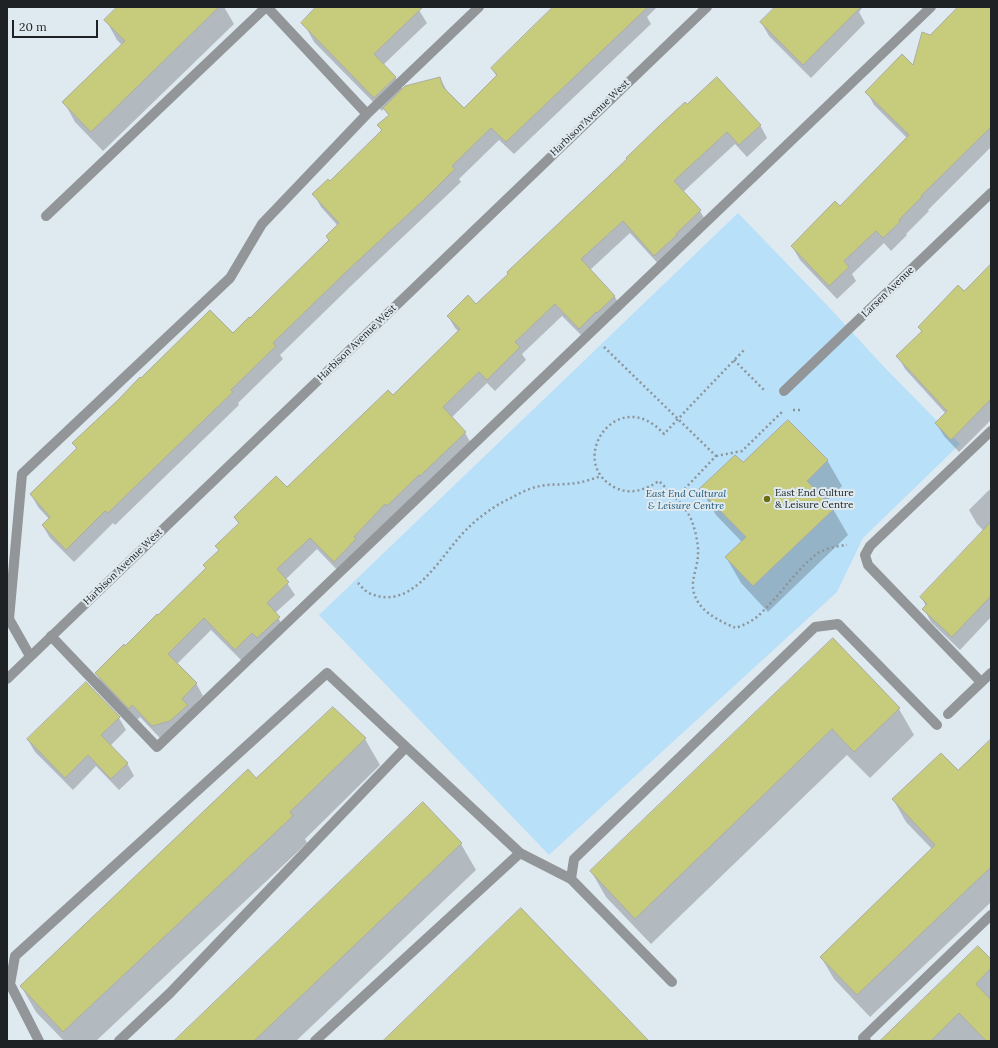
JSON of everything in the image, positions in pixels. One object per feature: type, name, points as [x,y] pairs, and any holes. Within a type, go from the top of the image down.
[{"type":"street","points":[[46,216],[267,7],[367,114]]},
{"type":"street","points":[[30,656],[9,619],[22,474],[230,278],[262,224],[367,114],[480,7]]},
{"type":"street","name":"Harbison Avenue West","points":[[7,679],[706,7]]},
{"type":"street","points":[[51,636],[157,747],[931,7]]},
{"type":"street","name":"Larsen Avenue","points":[[784,392],[991,193]]},
{"type":"street","points":[[981,682],[868,565],[865,555],[870,546],[991,430]]},
{"type":"street","points":[[571,878],[574,859],[815,627],[838,624],[937,725]]},
{"type":"street","points":[[39,1041],[10,984],[15,956],[328,673],[520,853],[571,878],[672,982]]},
{"type":"street","points":[[948,714],[991,673]]},
{"type":"street","points":[[119,1041],[170,993],[406,747]]},
{"type":"street","points":[[315,1041],[520,853]]},
{"type":"street","points":[[866,1041],[863,1038],[991,915]]},
{"type":"path","points":[[590,334],[679,418],[716,456]]},
{"type":"path","points":[[744,350],[664,434],[656,425],[646,419],[634,417],[622,418],[612,423],[603,431],[597,441],[594,452],[596,464],[601,476],[610,485],[622,491],[628,492],[648,489],[659,481],[676,498],[690,516],[696,535],[698,554],[693,584],[696,599],[706,611],[720,621],[736,628],[749,622],[762,613],[813,556],[838,546],[870,546]]},
{"type":"path","points":[[734,360],[767,393]]},
{"type":"path","points":[[676,498],[716,456],[742,451],[784,410]]},
{"type":"path","points":[[790,410],[802,410]]},
{"type":"path","points":[[343,570],[368,592],[385,597],[402,594],[418,585],[435,568],[468,528],[491,510],[512,497],[531,489],[546,485],[589,481],[601,476]]},
{"type":"green space","name":"East End Cultural & Leisure Centre","points":[[738,213],[886,369],[960,444],[863,538],[837,592],[549,855],[319,615]]},
{"type":"building","points":[[117,7],[219,7],[91,132],[62,102],[125,41],[104,20]]},
{"type":"building","points":[[316,7],[423,7],[374,54],[396,77],[374,98],[301,23]]},
{"type":"building","points":[[553,7],[648,7],[506,142],[491,128],[452,166],[455,169],[429,195],[346,272],[273,343],[276,346],[231,390],[233,392],[108,513],[105,511],[66,550],[42,525],[50,517],[30,494],[77,448],[72,443],[210,310],[233,333],[329,240],[326,236],[339,223],[312,194],[328,179],[330,181],[382,130],[377,125],[389,115],[383,108],[405,86],[440,77],[443,87],[464,108],[497,75],[491,68]]},
{"type":"building","points":[[775,7],[861,7],[803,65],[760,22]]},
{"type":"building","points":[[958,7],[991,7],[991,127],[921,196],[922,197],[899,220],[900,222],[883,238],[876,231],[844,261],[849,267],[829,286],[791,246],[835,201],[840,206],[909,135],[865,92],[902,54],[913,65],[922,32],[930,35]]},
{"type":"building","points":[[717,77],[761,125],[739,145],[727,132],[674,181],[701,210],[654,256],[623,221],[581,259],[615,296],[579,329],[555,304],[515,342],[520,347],[487,380],[479,372],[443,407],[466,432],[387,506],[385,504],[354,537],[356,539],[334,562],[310,538],[277,569],[289,582],[267,603],[280,617],[257,638],[252,633],[235,650],[204,618],[168,654],[197,683],[182,699],[188,705],[170,721],[152,726],[132,705],[129,709],[95,673],[206,568],[203,565],[219,550],[215,546],[239,523],[234,517],[276,476],[287,487],[388,390],[393,395],[460,329],[447,316],[468,295],[476,304],[508,274],[507,272],[627,159],[626,158],[659,126],[685,102],[687,104]]},
{"type":"building","points":[[991,264],[991,399],[951,440],[935,423],[947,411],[896,356],[922,331],[918,327],[958,285],[964,291]]},
{"type":"building","name":"East End Culture & Leisure Centre","points":[[788,420],[828,460],[807,481],[834,509],[753,586],[725,557],[746,537],[699,489],[735,455],[743,462]]},
{"type":"building","points":[[991,522],[991,596],[952,637],[922,609],[927,604],[920,597]]},
{"type":"building","points":[[833,638],[900,708],[854,752],[832,729],[635,919],[590,871]]},
{"type":"building","points":[[86,682],[120,717],[101,735],[128,763],[111,779],[88,755],[65,778],[27,739]]},
{"type":"building","points":[[333,707],[366,738],[290,812],[293,816],[63,1032],[20,986],[248,769],[256,778]]},
{"type":"building","points":[[991,739],[991,867],[857,995],[820,957],[935,845],[892,799],[941,753],[958,770]]},
{"type":"building","points":[[423,802],[462,843],[254,1041],[174,1041]]},
{"type":"building","points":[[521,908],[649,1041],[383,1041]]},
{"type":"building","points":[[978,946],[991,959],[991,968],[976,984],[991,1000],[991,1041],[986,1041],[959,1013],[931,1041],[880,1041]]},
{"type":"place","name":"East End Culture & Leisure Centre","points":[[767,499]]}]
